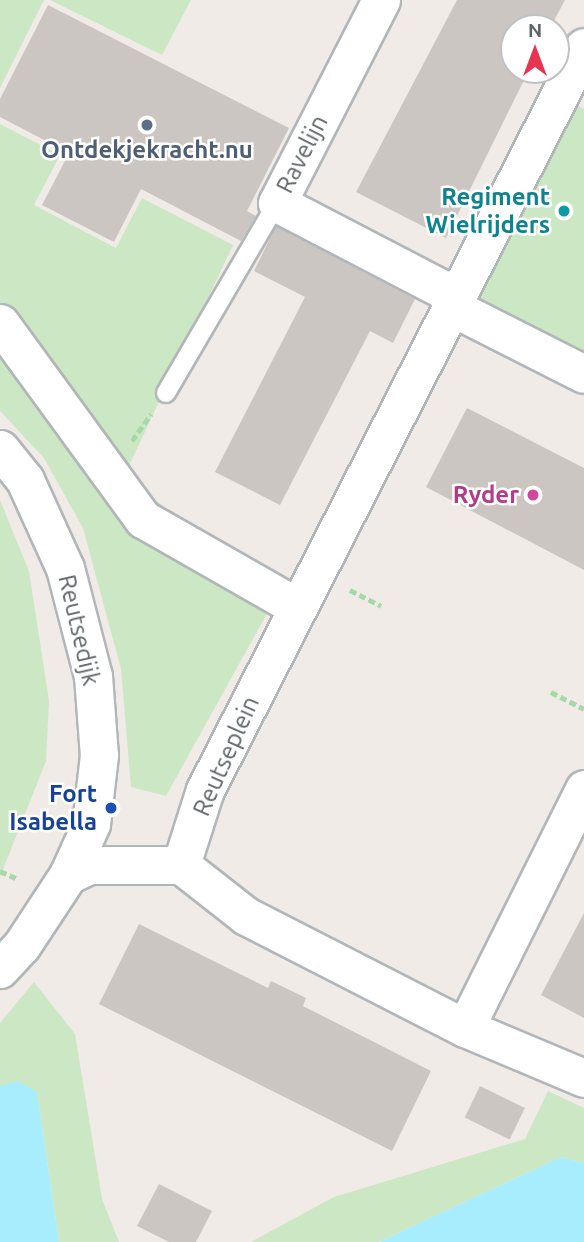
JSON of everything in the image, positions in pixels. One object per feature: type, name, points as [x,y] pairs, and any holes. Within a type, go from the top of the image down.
[{"type":"street","name":"Ravelijn","points":[[381,0],[277,203],[584,374]]},
{"type":"street","name":"Reutseplein","points":[[181,865],[205,790],[584,47]]},
{"type":"street","points":[[0,323],[108,476],[143,519],[297,607]]},
{"type":"street","name":"Reutsedijk","points":[[0,449],[25,480],[65,568],[93,676],[99,755],[91,824],[68,875],[22,946],[0,969]]},
{"type":"street","points":[[464,1028],[584,789]]},
{"type":"street","points":[[68,875],[89,865],[181,865],[246,916],[464,1028],[584,1078]]},
{"type":"lane","points":[[166,393],[277,203]]},
{"type":"path","points":[[108,476],[166,393]]},
{"type":"path","points":[[551,692],[584,709]]},
{"type":"green space","points":[[0,0],[44,0],[0,88]]},
{"type":"green space","points":[[50,0],[191,0],[162,55]]},
{"type":"green space","points":[[571,102],[584,109],[584,351],[473,304]]},
{"type":"green space","points":[[0,124],[60,155],[34,205],[116,248],[142,198],[233,245],[125,474],[274,601],[166,796],[131,787],[121,669],[83,528],[44,458],[0,411]]},
{"type":"green space","points":[[0,500],[29,571],[49,701],[46,761],[0,877]]},
{"type":"green space","points":[[34,982],[75,1034],[102,1199],[119,1242],[59,1242],[37,1092],[0,1086],[0,1023]]},
{"type":"green space","points":[[548,1091],[584,1108],[584,1163],[561,1157],[379,1242],[251,1242],[334,1197],[525,1139]]},
{"type":"water","points":[[18,1081],[37,1092],[59,1242],[0,1242],[0,1086]]},
{"type":"water","points":[[561,1157],[584,1163],[584,1242],[379,1242]]},
{"type":"building","points":[[457,0],[565,0],[558,14],[500,14],[500,84],[522,84],[446,238],[356,192]]},
{"type":"building","points":[[48,5],[289,128],[247,211],[256,216],[241,241],[141,189],[114,242],[42,205],[69,153],[0,117],[0,99]]},
{"type":"building","points":[[276,226],[415,299],[393,343],[370,331],[280,505],[215,472],[305,297],[254,271]]},
{"type":"building","points":[[467,408],[584,468],[584,570],[426,487]]},
{"type":"building","points":[[584,913],[584,1018],[541,995]]},
{"type":"building","points":[[139,924],[268,988],[271,981],[306,998],[303,1006],[431,1071],[392,1151],[99,1004]]},
{"type":"building","points":[[480,1086],[525,1108],[510,1139],[465,1117]]},
{"type":"building","points":[[159,1184],[212,1211],[196,1242],[169,1242],[137,1226]]},
{"type":"place","name":"Ontdekjekracht.nu","points":[[147,125]]},
{"type":"place","name":"Regiment Wielrijders","points":[[564,211]]},
{"type":"place","name":"Ryder","points":[[533,495]]},
{"type":"place","name":"Fort Isabella","points":[[111,808]]}]
